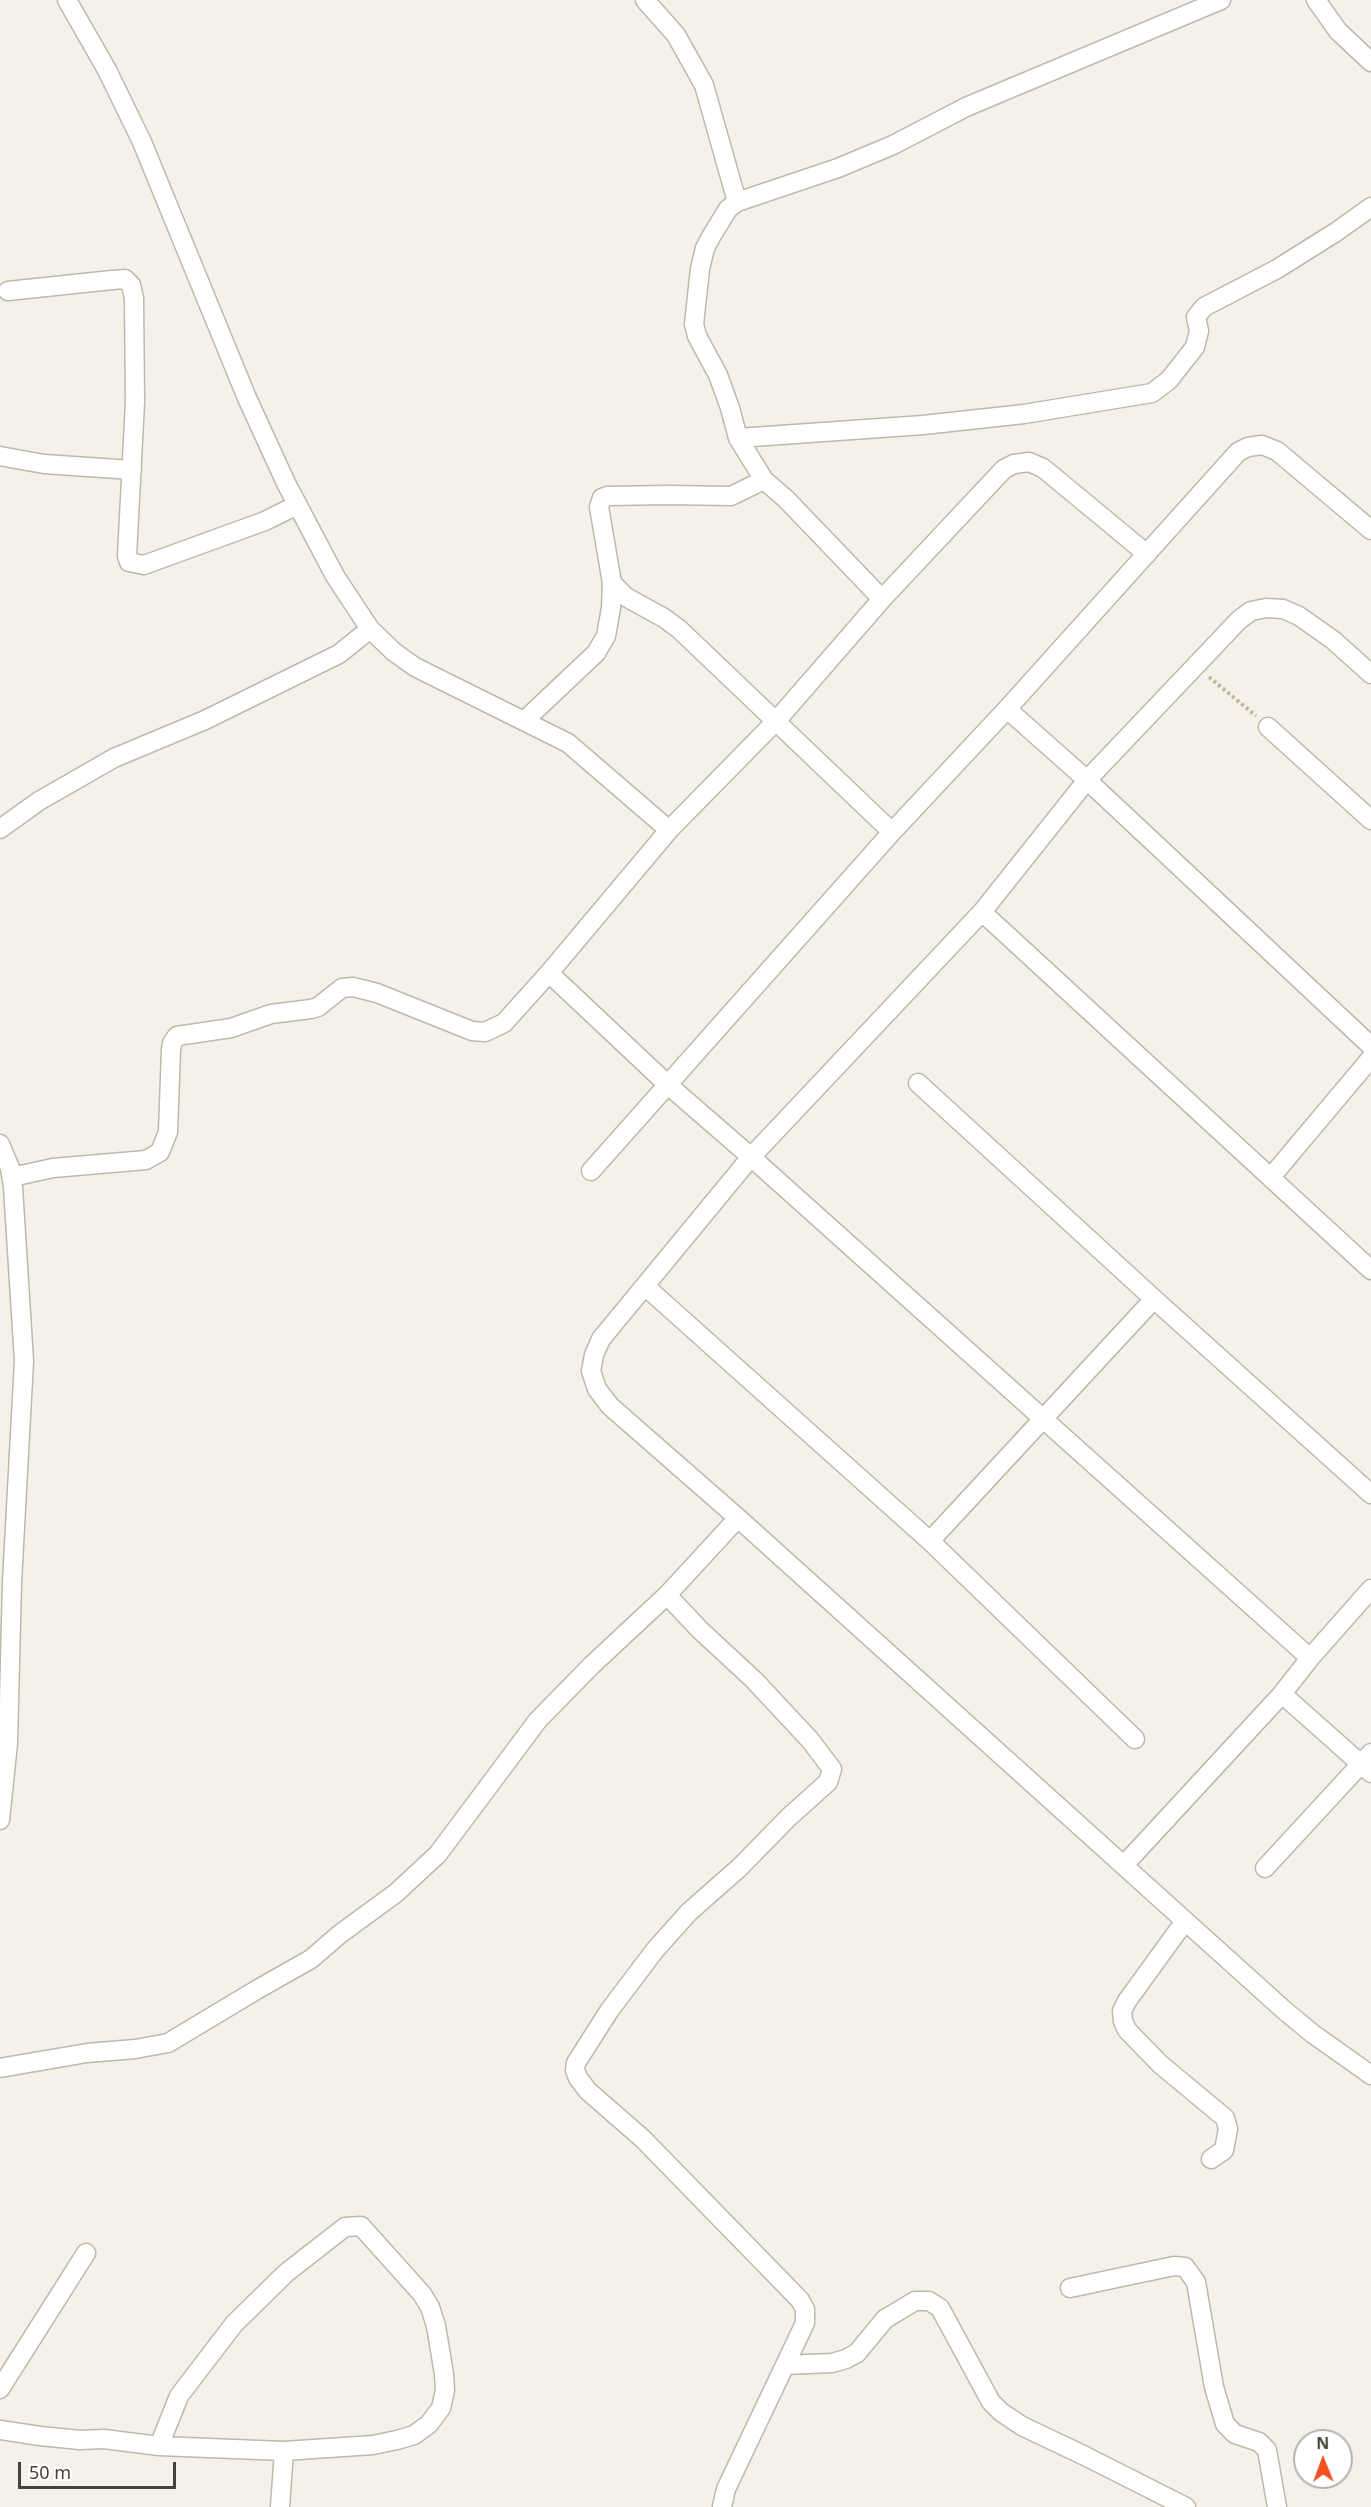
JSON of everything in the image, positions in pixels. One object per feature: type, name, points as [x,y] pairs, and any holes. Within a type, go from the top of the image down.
[{"type":"street","points":[[67,0],[107,69],[142,142],[247,398],[297,505],[335,576],[370,629],[394,652],[415,667],[568,743],[669,830]]},
{"type":"street","points":[[645,0],[676,34],[704,85],[737,202]]},
{"type":"street","points":[[882,598],[786,499],[764,480],[738,438],[721,384],[697,336],[694,324],[700,269],[705,248],[728,209],[737,202],[838,168],[893,145],[966,107],[1221,0]]},
{"type":"street","points":[[1316,0],[1338,31],[1371,62]]},
{"type":"street","points":[[738,438],[1024,414],[1152,393],[1169,380],[1195,347],[1199,331],[1196,317],[1204,307],[1277,269],[1371,207]]},
{"type":"street","points":[[8,291],[112,280],[129,281],[134,298],[134,319],[132,470],[126,556],[129,562],[144,565],[266,521],[297,505]]},
{"type":"street","points":[[591,1171],[892,832],[1007,709],[1228,461],[1248,447],[1263,445],[1276,451],[1371,531]]},
{"type":"street","points":[[0,456],[44,464],[132,470]]},
{"type":"street","points":[[12,1176],[53,1168],[146,1160],[160,1152],[168,1132],[171,1050],[172,1043],[177,1036],[231,1028],[271,1014],[311,1009],[318,1007],[342,988],[353,987],[377,993],[472,1031],[485,1032],[504,1023],[669,830],[777,720],[882,598],[1004,469],[1020,461],[1043,468],[1147,554]]},
{"type":"street","points":[[525,720],[596,653],[606,636],[611,608],[612,583],[599,507],[602,498],[606,496],[669,495],[731,496],[764,480]]},
{"type":"street","points":[[612,583],[626,597],[679,629],[892,832]]},
{"type":"street","points":[[1371,674],[1332,640],[1299,616],[1283,609],[1251,611],[1239,620],[1087,780],[982,912],[751,1157],[601,1339],[594,1355],[591,1371],[597,1389],[610,1406],[738,1518],[1284,2010],[1313,2034],[1371,2075]]},
{"type":"street","points":[[0,828],[39,801],[114,758],[205,720],[339,654],[370,629]]},
{"type":"street","points":[[1007,709],[1087,780],[1371,1046]]},
{"type":"street","points":[[1268,727],[1371,820]]},
{"type":"street","points":[[982,912],[1371,1270]]},
{"type":"street","points":[[549,973],[667,1084],[1310,1658]]},
{"type":"street","points":[[1271,1178],[1371,1058]]},
{"type":"street","points":[[918,1083],[1371,1494]]},
{"type":"street","points":[[0,1144],[12,1176],[24,1361],[12,1582],[8,1743],[0,1820]]},
{"type":"street","points":[[646,1287],[930,1541],[1135,1739]]},
{"type":"street","points":[[930,1541],[1154,1299]]},
{"type":"street","points":[[0,2068],[87,2053],[135,2049],[168,2043],[258,1989],[299,1968],[340,1934],[396,1893],[438,1854],[538,1720],[666,1595],[738,1518]]},
{"type":"street","points":[[1124,1865],[1281,1694],[1371,1589]]},
{"type":"street","points":[[666,1595],[754,1680],[810,1740],[830,1765],[831,1774],[828,1782],[690,1912],[655,1950],[580,2054],[575,2070],[588,2091],[642,2139],[800,2300],[805,2309],[805,2323],[726,2489],[722,2507]]},
{"type":"street","points":[[1265,1868],[1368,1763],[1281,1694]]},
{"type":"street","points":[[1185,1921],[1127,2001],[1122,2011],[1123,2021],[1127,2030],[1160,2064],[1225,2118],[1228,2129],[1224,2150],[1220,2155],[1211,2159]]},
{"type":"street","points":[[0,2430],[40,2436],[80,2440],[104,2439],[159,2446],[284,2451],[373,2445],[397,2440],[414,2435],[429,2424],[441,2408],[445,2390],[444,2374],[436,2326],[430,2307],[422,2294],[361,2226],[345,2227],[294,2267],[234,2324],[179,2396],[159,2446]]},
{"type":"street","points":[[0,2389],[86,2253]]},
{"type":"street","points":[[1070,2288],[1174,2266],[1185,2267],[1196,2282],[1214,2387],[1225,2424],[1235,2434],[1259,2442],[1268,2450],[1277,2507]]},
{"type":"street","points":[[785,2365],[832,2363],[846,2359],[857,2353],[885,2319],[915,2301],[929,2301],[940,2308],[991,2402],[1001,2412],[1022,2426],[1186,2507]]},
{"type":"street","points":[[280,2507],[284,2451]]},
{"type":"path","points":[[1195,665],[1268,727]]}]
